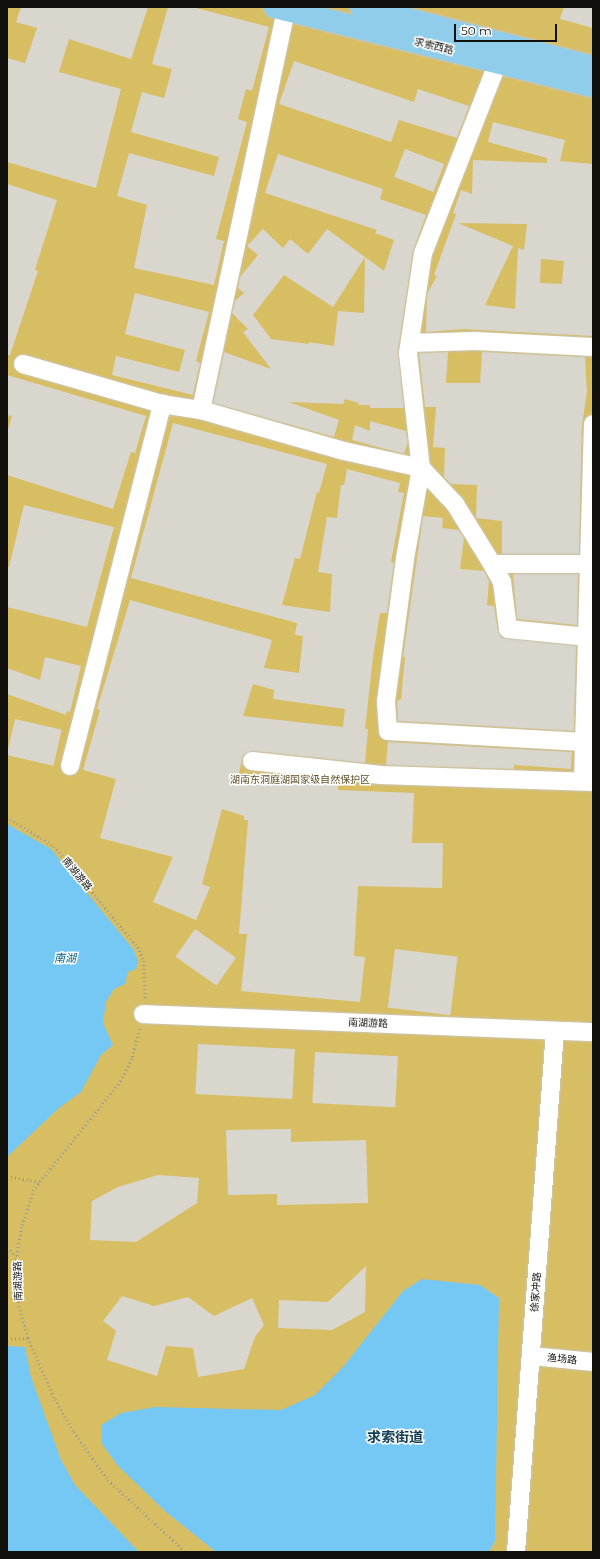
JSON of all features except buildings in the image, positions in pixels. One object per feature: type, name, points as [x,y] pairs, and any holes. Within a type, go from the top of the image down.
[{"type":"main road","name":"求索西路","points":[[361,7],[593,67]]},
{"type":"main road","name":"求索西路","points":[[280,8],[593,86]]},
{"type":"street","points":[[201,410],[280,8]]},
{"type":"street","points":[[498,62],[423,253],[408,353],[421,468],[405,559],[386,702],[388,731],[584,742]]},
{"type":"street","points":[[410,343],[475,341],[593,346]]},
{"type":"street","points":[[23,364],[162,404],[201,410],[344,451],[421,468],[455,504],[502,582],[508,629],[588,637]]},
{"type":"street","points":[[70,766],[162,404]]},
{"type":"street","points":[[252,760],[381,775],[588,781],[584,742],[591,564],[593,424]]},
{"type":"street","points":[[492,564],[591,564]]},
{"type":"street","name":"南湖游路","points":[[143,1014],[593,1032]]},
{"type":"street","name":"徐家冲路","points":[[516,1552],[556,1031]]},
{"type":"street","name":"渔场路","points":[[531,1356],[593,1362]]},
{"type":"path","name":"南湖游路","points":[[7,817],[54,846],[138,947],[144,961],[147,989],[138,1040],[121,1081],[34,1190],[24,1219],[17,1256],[19,1306],[28,1338],[54,1399],[108,1480],[186,1552]]},
{"type":"path","points":[[7,1176],[40,1182]]},
{"type":"path","points":[[7,1248],[17,1256]]},
{"type":"path","points":[[7,1339],[28,1338]]},
{"type":"green space","name":"湖南东洞庭湖国家级自然保护区","points":[[7,7],[593,7],[593,1552],[7,1552]]},
{"type":"water","name":"南湖","points":[[7,824],[51,849],[134,950],[138,961],[136,969],[128,972],[125,984],[114,989],[106,1002],[103,1023],[113,1045],[101,1055],[81,1092],[59,1108],[7,1157]]},
{"type":"water","points":[[422,1279],[480,1285],[499,1298],[495,1541],[489,1552],[216,1552],[166,1512],[118,1466],[102,1444],[101,1425],[121,1413],[155,1407],[281,1410],[315,1395],[343,1367],[403,1291]]},
{"type":"water","points":[[7,1346],[25,1347],[31,1377],[61,1460],[75,1485],[139,1552],[7,1552]]},
{"type":"district","name":"求索街道","points":[[395,1437]]}]
